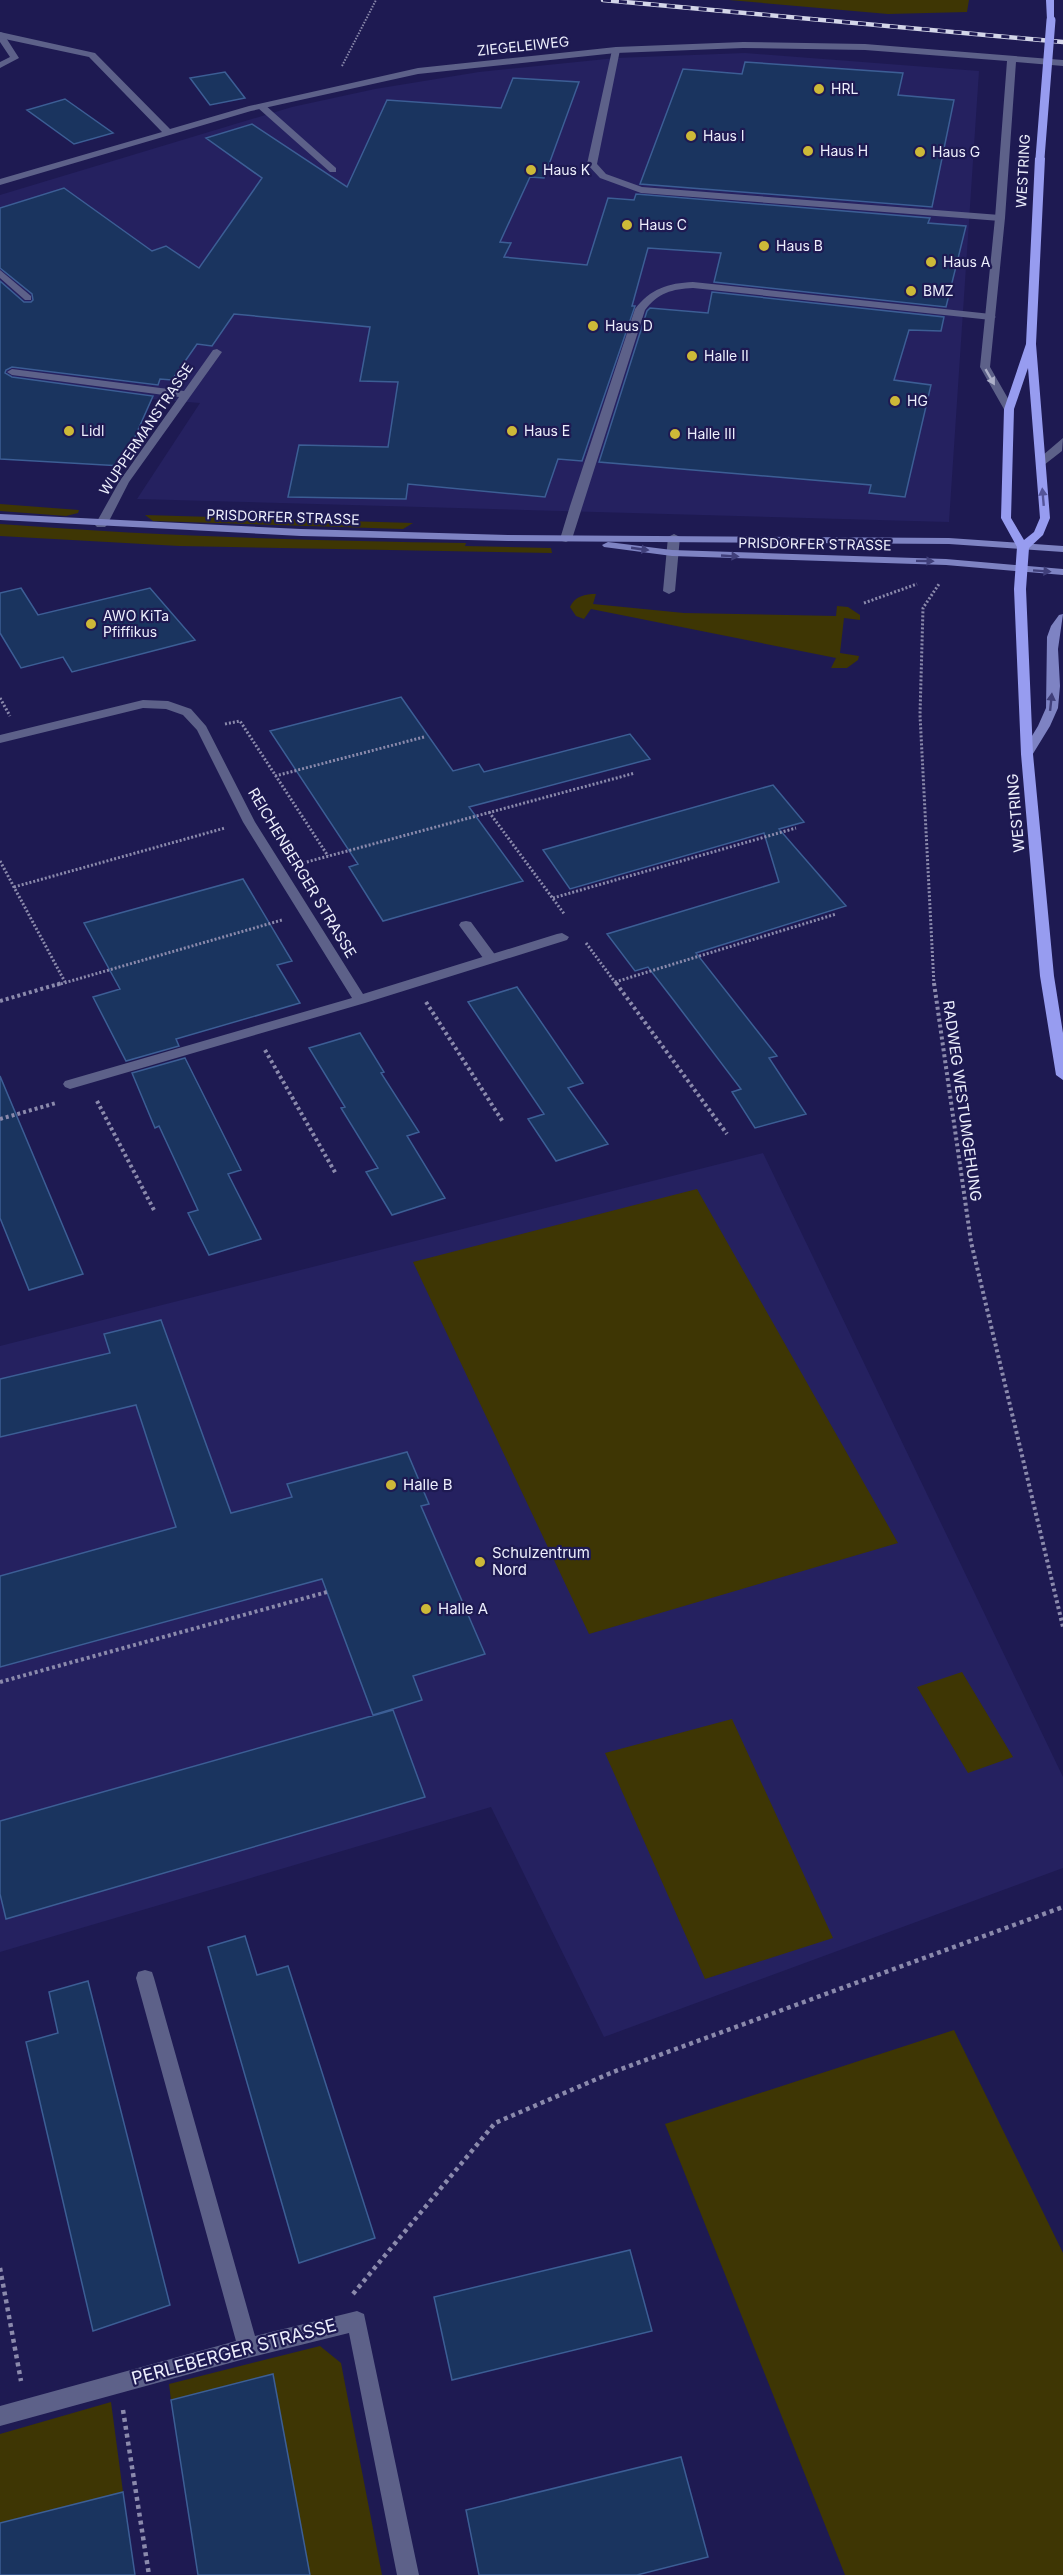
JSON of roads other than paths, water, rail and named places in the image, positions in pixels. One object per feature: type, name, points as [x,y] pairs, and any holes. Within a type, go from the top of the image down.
[{"type":"main road","name":"WESTRING","points":[[1023,547],[1039,533],[1045,518],[1031,344],[1040,158],[1051,20],[1050,0]]},
{"type":"main road","name":"WESTRING","points":[[1031,344],[1010,409],[1006,518],[1023,547],[1021,569],[1027,754],[1047,976],[1063,1075]]},
{"type":"main road","name":"PRISDORFER STRASSE","points":[[0,517],[101,525],[342,534],[566,539],[674,537],[949,541],[1063,549]]},
{"type":"main road","name":"PRISDORFER STRASSE","points":[[566,539],[672,553],[946,562],[1063,572]]},
{"type":"main road","points":[[1027,754],[1053,708],[1052,645],[1057,623],[1063,617]]},
{"type":"street","points":[[0,35],[15,58],[0,65]]},
{"type":"street","points":[[0,35],[92,55],[167,132]]},
{"type":"street","name":"ZIEGELEIWEG","points":[[0,182],[261,106],[418,72],[616,50],[802,45],[1063,63]]},
{"type":"street","points":[[616,50],[592,164],[603,177],[641,190],[1000,218]]},
{"type":"street","points":[[1010,409],[985,367],[1000,218],[1012,58]]},
{"type":"street","points":[[261,106],[333,170]]},
{"type":"street","points":[[0,273],[28,298]]},
{"type":"street","points":[[566,539],[640,309],[650,295],[677,285],[693,285],[991,317]]},
{"type":"street","name":"WUPPERMANSTRASSE","points":[[101,525],[124,482],[217,352]]},
{"type":"street","points":[[12,372],[186,395]]},
{"type":"street","points":[[1040,463],[1059,449],[1063,441]]},
{"type":"street","points":[[669,591],[674,537]]},
{"type":"street","name":"REICHENBERGER STRASSE","points":[[0,739],[143,704],[168,705],[187,712],[202,729],[249,822],[360,1000]]},
{"type":"street","points":[[466,925],[491,959]]},
{"type":"street","points":[[70,1084],[360,1000],[562,937]]},
{"type":"street","points":[[145,1978],[248,2348]]},
{"type":"street","name":"PERLEBERGER STRASSE","points":[[0,2416],[248,2348],[357,2321],[408,2575]]},
{"type":"railway","points":[[603,0],[1063,42]]},
{"type":"place","name":"HRL","points":[[819,89]]},
{"type":"place","name":"Haus I","points":[[691,136]]},
{"type":"place","name":"Haus H","points":[[808,151]]},
{"type":"place","name":"Haus G","points":[[920,152]]},
{"type":"place","name":"Haus K","points":[[531,170]]},
{"type":"place","name":"Haus C","points":[[627,225]]},
{"type":"place","name":"Haus B","points":[[764,246]]},
{"type":"place","name":"Haus A","points":[[931,262]]},
{"type":"place","name":"BMZ","points":[[911,291]]},
{"type":"place","name":"Haus D","points":[[593,326]]},
{"type":"place","name":"Halle II","points":[[692,356]]},
{"type":"place","name":"HG","points":[[895,401]]},
{"type":"place","name":"Lidl","points":[[69,431]]},
{"type":"place","name":"Haus E","points":[[512,431]]},
{"type":"place","name":"Halle III","points":[[675,434]]},
{"type":"place","name":"AWO KiTa Pfiffikus","points":[[91,624]]},
{"type":"place","name":"Halle B","points":[[391,1485]]},
{"type":"place","name":"Schulzentrum Nord","points":[[480,1562]]},
{"type":"place","name":"Halle A","points":[[426,1609]]}]
